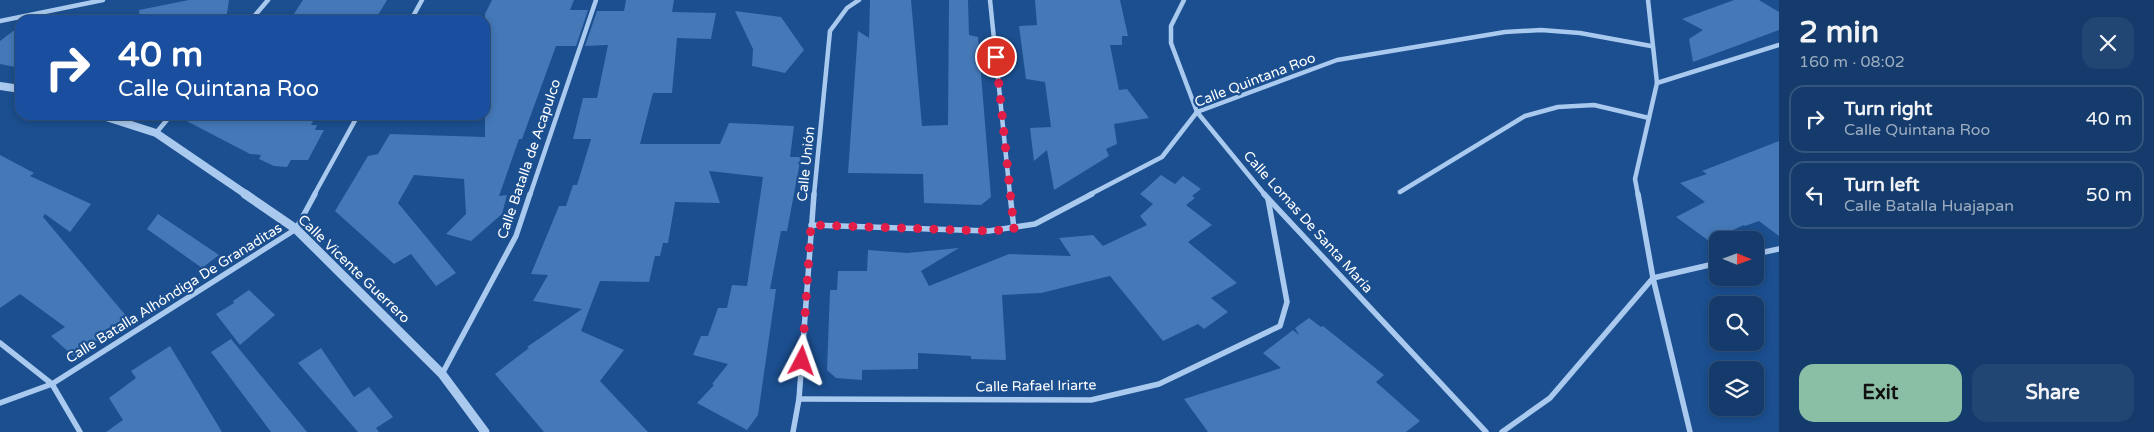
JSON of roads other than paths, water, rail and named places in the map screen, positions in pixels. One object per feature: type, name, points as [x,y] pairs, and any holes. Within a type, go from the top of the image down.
[{"type":"street","points":[[26,15],[103,0]]},
{"type":"street","points":[[255,15],[268,0]]},
{"type":"street","points":[[414,15],[422,0]]},
{"type":"street","name":"Calle Batalla de Acapulco","points":[[442,374],[516,236],[596,0]]},
{"type":"street","name":"Calle Unión","points":[[793,432],[799,399],[811,225],[830,31],[847,8],[859,0]]},
{"type":"street","points":[[990,0],[1014,229]]},
{"type":"street","name":"Calle Lomas De Santa María","points":[[1184,0],[1171,26],[1171,43],[1197,112],[1268,199],[1486,432]]},
{"type":"street","points":[[1648,0],[1651,46],[1657,83],[1635,179],[1652,278],[1690,432]]},
{"type":"street","points":[[0,20],[15,17]]},
{"type":"street","name":"Calle Quintana Roo","points":[[811,225],[989,231],[1014,229],[1035,224],[1162,157],[1197,112],[1337,60],[1505,32],[1541,30],[1580,33],[1651,46]]},
{"type":"street","points":[[1657,83],[1779,45]]},
{"type":"street","points":[[0,86],[15,88]]},
{"type":"street","points":[[1400,192],[1524,116],[1558,108],[1594,105],[1649,118]]},
{"type":"street","name":"Calle Vicente Guerrero","points":[[116,120],[156,133],[296,229],[442,374],[485,432]]},
{"type":"street","points":[[156,133],[167,120]]},
{"type":"street","name":"Calle Batalla Alhóndiga De Granaditas","points":[[0,404],[52,384],[296,229],[355,120]]},
{"type":"street","name":"Calle Rafael Iriarte","points":[[799,399],[1090,400],[1159,384],[1280,326],[1288,302],[1268,199]]},
{"type":"street","points":[[1764,252],[1779,249]]},
{"type":"street","points":[[1502,432],[1550,398],[1652,278],[1709,265]]},
{"type":"street","points":[[0,343],[52,384],[80,432]]}]
